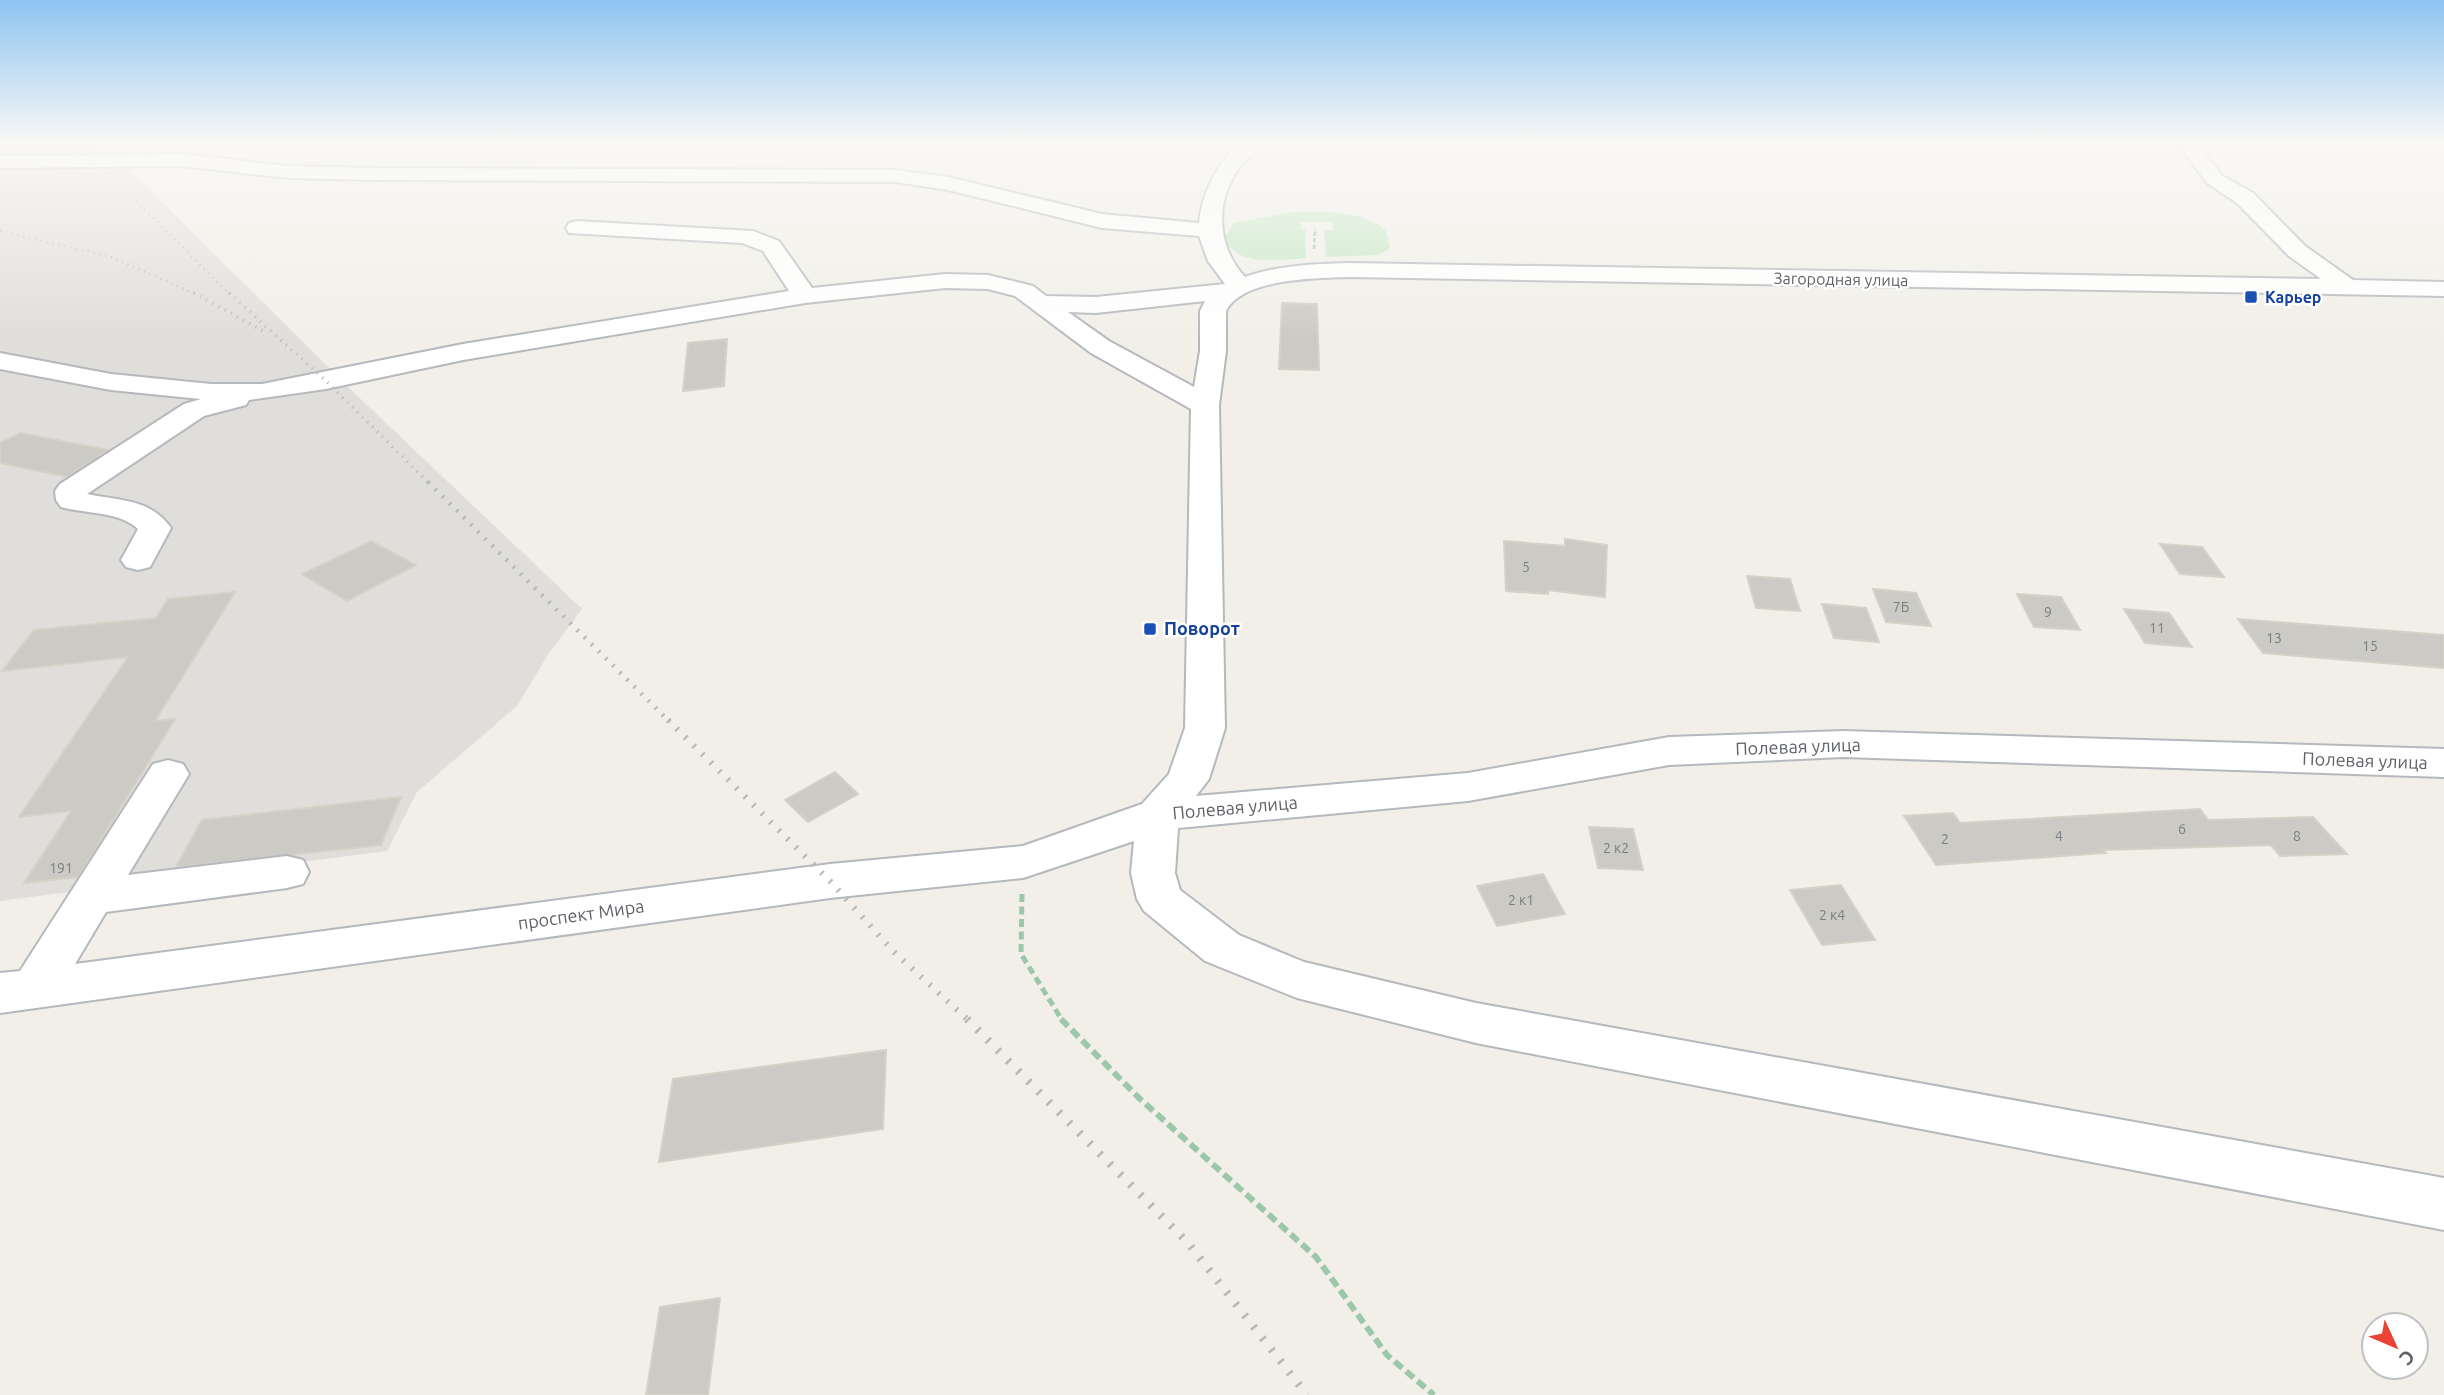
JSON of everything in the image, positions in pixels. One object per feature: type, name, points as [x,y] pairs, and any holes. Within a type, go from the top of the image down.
[{"type":"street","points":[[1056,209],[1102,221],[1167,229],[1210,230]]},
{"type":"street","points":[[1215,209],[1210,230],[1222,269],[1236,289],[1218,300],[1213,312],[1213,351],[1205,405],[1205,728],[1188,779],[1157,816],[1153,873],[1160,899],[1222,948],[1297,979],[1476,1023],[2444,1204]]},
{"type":"street","points":[[2256,209],[2297,251],[2348,288]]},
{"type":"street","points":[[577,228],[746,236],[771,246],[805,296]]},
{"type":"street","name":"Загородная улица","points":[[1041,303],[1096,305],[1236,289],[1269,277],[1307,271],[1350,270],[2444,289]]},
{"type":"street","points":[[138,560],[155,528],[143,514],[119,507],[90,507],[72,500],[71,491],[194,410],[262,392],[463,352],[805,296],[944,282],[988,282],[1024,291],[1100,347],[1205,405]]},
{"type":"street","points":[[0,361],[111,383],[211,392],[262,392]]},
{"type":"street","name":"Полевая улица","points":[[1157,816],[1468,787],[1669,751],[1843,744],[2444,763]]},
{"type":"street","points":[[17,991],[91,897],[168,774]]},
{"type":"street","name":"проспект Мира","points":[[17,991],[830,881],[1023,862],[1082,844],[1157,816]]},
{"type":"street","points":[[91,897],[287,872]]},
{"type":"path","points":[[1023,862],[1021,954],[1058,1016],[1139,1097],[1315,1257],[1387,1355],[1434,1395]]},
{"type":"shaded area","points":[[0,209],[169,209],[347,386],[582,609],[549,653],[517,706],[417,792],[387,851],[0,901]]},
{"type":"green space","points":[[1291,212],[1342,213],[1365,219],[1386,231],[1390,248],[1379,255],[1326,257],[1324,230],[1333,230],[1332,222],[1301,222],[1301,229],[1305,229],[1306,258],[1248,258],[1238,254],[1224,238],[1234,223]]},
{"type":"building","points":[[1282,303],[1317,304],[1319,370],[1279,369]]},
{"type":"building","points":[[727,339],[724,386],[683,391],[688,343]]},
{"type":"building","points":[[20,433],[108,450],[67,477],[0,463],[0,443]]},
{"type":"building","points":[[1565,539],[1607,545],[1605,597],[1548,590],[1548,594],[1506,591],[1504,541],[1565,546]]},
{"type":"building","points":[[371,541],[416,565],[347,601],[302,574]]},
{"type":"building","points":[[2160,544],[2202,547],[2224,577],[2180,574]]},
{"type":"building","points":[[1747,576],[1790,579],[1800,611],[1756,608]]},
{"type":"building","points":[[1873,589],[1916,593],[1931,626],[1886,622]]},
{"type":"building","points":[[235,592],[155,721],[175,719],[78,877],[24,883],[71,811],[19,817],[128,657],[2,671],[34,630],[156,618],[168,599]]},
{"type":"building","points":[[2017,594],[2061,597],[2080,630],[2034,627]]},
{"type":"building","points":[[1822,604],[1866,608],[1879,642],[1834,638]]},
{"type":"building","points":[[2124,609],[2169,613],[2192,647],[2145,643]]},
{"type":"building","points":[[2238,619],[2444,635],[2444,668],[2263,653]]},
{"type":"building","points":[[835,772],[858,794],[808,822],[785,800]]},
{"type":"building","points":[[401,797],[381,845],[176,867],[202,820]]},
{"type":"building","points":[[2200,809],[2208,820],[2313,817],[2347,854],[2280,856],[2271,845],[2103,850],[2106,853],[1936,865],[1904,816],[1953,813],[1960,823]]},
{"type":"building","points":[[1589,827],[1633,829],[1643,870],[1598,868]]},
{"type":"building","points":[[1543,874],[1565,914],[1497,926],[1477,886]]},
{"type":"building","points":[[1841,885],[1875,940],[1822,945],[1790,890]]},
{"type":"building","points":[[886,1050],[883,1129],[659,1162],[673,1079]]},
{"type":"building","points":[[720,1298],[708,1395],[646,1395],[660,1307]]},
{"type":"railway","points":[[145,209],[231,295]]},
{"type":"railway","points":[[0,231],[111,257],[196,294]]},
{"type":"railway","points":[[229,293],[326,381],[430,484]]},
{"type":"railway","points":[[196,294],[263,331]]},
{"type":"railway","points":[[428,482],[670,722]]},
{"type":"railway","points":[[668,720],[830,881],[893,951],[968,1020]]},
{"type":"railway","points":[[968,1020],[1188,1243],[1307,1395]]},
{"type":"place","name":"Карьер","points":[[2251,297]]},
{"type":"place","name":"Поворот","points":[[1150,629]]}]
